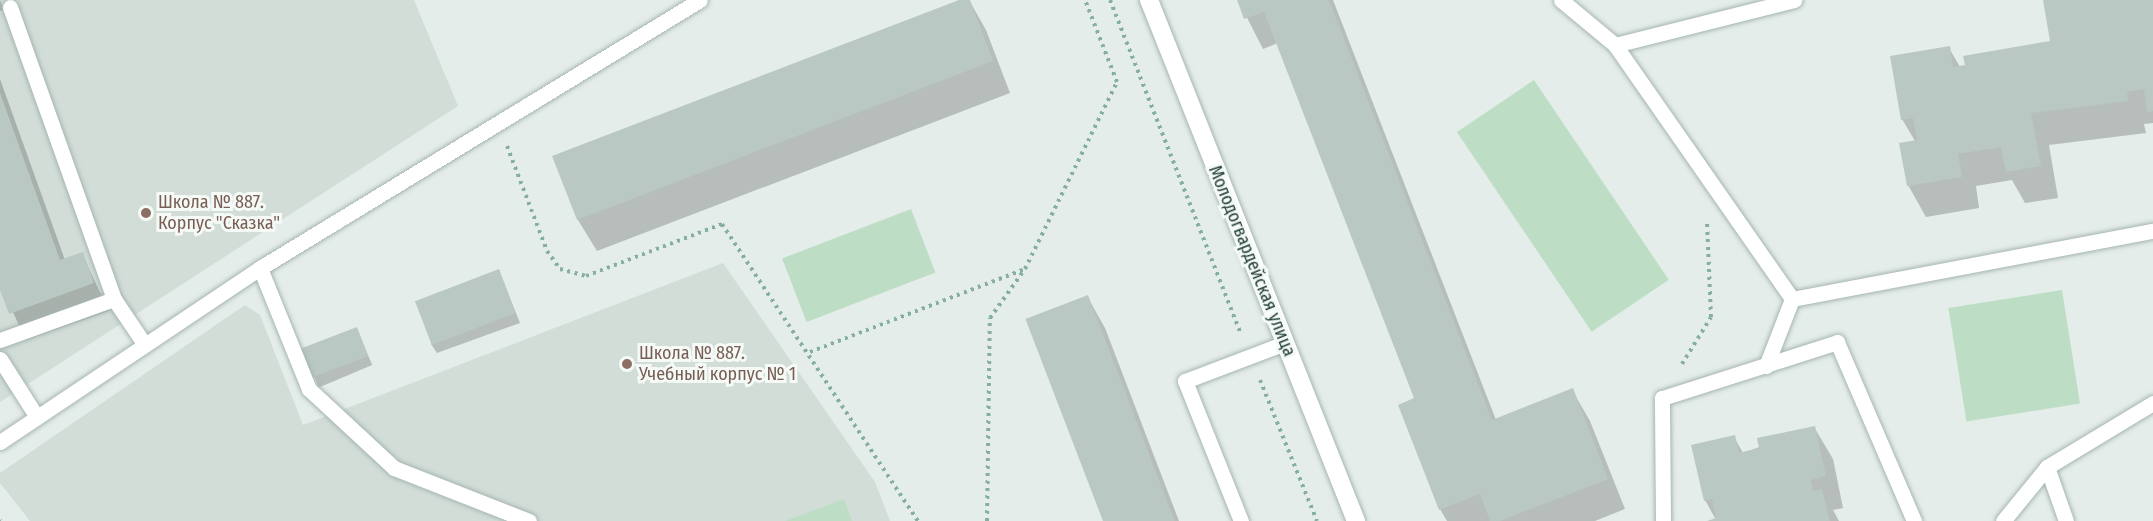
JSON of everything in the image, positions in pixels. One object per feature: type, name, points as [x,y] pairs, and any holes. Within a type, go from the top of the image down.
[{"type":"street","name":"Молодогвардейская улица","points":[[1149,0],[1356,521]]},
{"type":"lane","points":[[0,442],[260,268],[700,0]]},
{"type":"lane","points":[[1561,0],[1615,45],[1792,299]]},
{"type":"lane","points":[[1615,45],[1794,0]]},
{"type":"lane","points":[[10,6],[114,299],[145,345]]},
{"type":"lane","points":[[1792,299],[2153,231]]},
{"type":"lane","points":[[260,268],[309,390],[394,468],[529,521]]},
{"type":"lane","points":[[0,340],[114,299]]},
{"type":"lane","points":[[1766,366],[1792,299]]},
{"type":"lane","points":[[1663,521],[1662,398],[1837,342],[1914,521]]},
{"type":"lane","points":[[1241,521],[1185,381],[1285,343]]},
{"type":"lane","points":[[0,359],[37,417]]},
{"type":"lane","points":[[2003,521],[2047,466],[2153,402]]},
{"type":"lane","points":[[2047,466],[2066,521]]},
{"type":"path","points":[[987,521],[990,318],[1025,269],[1117,82],[1085,0]]},
{"type":"path","points":[[1110,0],[1317,521]]},
{"type":"path","points":[[498,123],[547,251],[560,269],[586,276],[722,224],[810,352],[918,521]]},
{"type":"path","points":[[1662,398],[1711,316],[1707,221]]},
{"type":"path","points":[[810,352],[1025,269]]},
{"type":"shaded area","name":"Школа № 887. Корпус \"Сказка\"","points":[[0,0],[414,0],[458,106],[0,402]]},
{"type":"shaded area","name":"Школа № 887. Учебный корпус № 1","points":[[723,263],[875,482],[890,521],[30,521],[0,483],[0,473],[245,305],[260,315],[303,425]]},
{"type":"green space","points":[[1534,80],[1669,280],[1592,332],[1457,132]]},
{"type":"green space","points":[[911,209],[935,272],[807,322],[782,258]]},
{"type":"green space","points":[[2062,290],[2080,404],[1966,422],[1948,308]]},
{"type":"green space","points":[[844,499],[852,521],[785,521]]},
{"type":"building","points":[[959,0],[970,0],[993,61],[577,220],[552,156]]},
{"type":"building","points":[[1237,0],[1329,0],[1492,420],[1573,388],[1608,479],[1500,521],[1490,521],[1480,494],[1439,510],[1398,405],[1414,398],[1264,12],[1244,19]]},
{"type":"building","points":[[2043,0],[2153,0],[2153,111],[2147,112],[2144,89],[2127,92],[2128,101],[2031,113],[2041,166],[2006,172],[2001,147],[1958,154],[1962,177],[1907,186],[1899,143],[1917,140],[1913,118],[1901,120],[1890,56],[1950,46],[1953,67],[1965,65],[1963,56],[2050,41]]},
{"type":"building","points":[[0,93],[60,260],[83,252],[94,283],[9,314],[0,290]]},
{"type":"building","points":[[499,269],[516,313],[432,345],[415,301]]},
{"type":"building","points":[[1088,295],[1175,521],[1103,521],[1025,319]]},
{"type":"building","points":[[357,327],[368,356],[312,377],[301,349]]},
{"type":"building","points":[[1815,426],[1826,476],[1811,480],[1813,491],[1822,489],[1830,521],[1707,521],[1716,518],[1712,499],[1704,501],[1691,445],[1735,435],[1739,453],[1759,448],[1757,438]]},
{"type":"place","name":"Школа № 887. Корпус \"Сказка\"","points":[[146,213]]},
{"type":"place","name":"Школа № 887. Учебный корпус № 1","points":[[627,364]]}]
